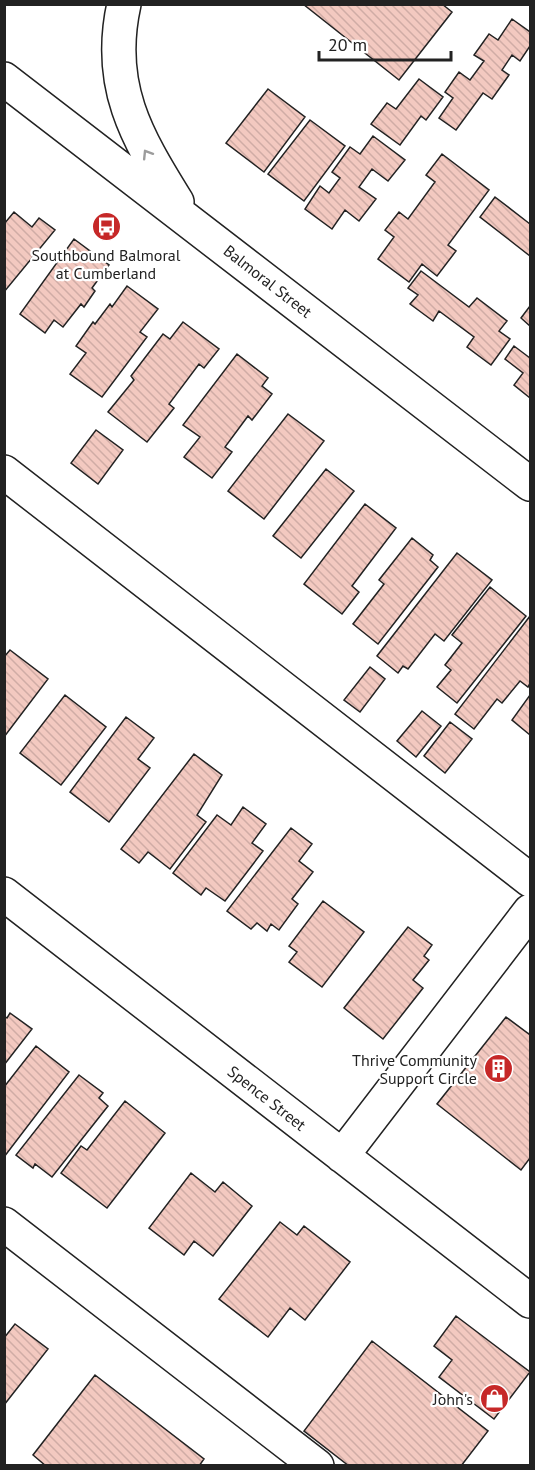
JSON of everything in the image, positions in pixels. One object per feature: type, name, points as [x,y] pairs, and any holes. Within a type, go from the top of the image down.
[{"type":"main road","points":[[124,4],[117,47],[126,104],[142,146],[190,221]]},
{"type":"main road","name":"Balmoral Street","points":[[4,79],[531,484]]},
{"type":"main road","points":[[4,472],[531,880]]},
{"type":"main road","name":"Spence Street","points":[[4,894],[531,1301]]},
{"type":"main road","points":[[342,1156],[531,911]]},
{"type":"main road","points":[[4,1224],[317,1466]]},
{"type":"building","points":[[303,4],[442,4],[452,12],[399,80]]},
{"type":"building","points":[[512,19],[530,32],[530,46],[520,61],[512,55],[502,70],[509,75],[492,99],[483,93],[456,130],[439,118],[453,98],[445,92],[459,72],[470,80],[484,61],[474,55],[489,34],[498,40]]},
{"type":"building","points":[[419,79],[443,97],[426,120],[421,116],[400,145],[371,124],[387,103],[396,109]]},
{"type":"building","points":[[268,89],[305,117],[264,172],[226,143]]},
{"type":"building","points":[[310,120],[345,146],[304,201],[268,174]]},
{"type":"building","points":[[373,136],[405,160],[388,181],[372,169],[359,187],[376,199],[359,221],[345,210],[332,229],[305,209],[320,186],[329,193],[340,178],[332,172],[350,147],[360,154]]},
{"type":"building","points":[[442,154],[489,190],[448,245],[456,251],[437,276],[422,264],[409,282],[378,259],[394,237],[385,230],[399,212],[408,219],[435,182],[426,175]]},
{"type":"building","points":[[495,197],[530,224],[530,256],[480,217]]},
{"type":"building","points":[[14,212],[32,227],[39,218],[55,230],[4,292],[4,224]]},
{"type":"building","points":[[74,239],[109,265],[92,288],[95,291],[84,307],[81,304],[63,327],[54,320],[45,333],[20,314]]},
{"type":"building","points":[[421,271],[469,307],[477,298],[507,321],[499,331],[510,339],[491,365],[467,347],[474,337],[439,311],[433,321],[410,304],[418,295],[408,288]]},
{"type":"building","points":[[127,286],[158,309],[140,332],[147,337],[102,397],[70,374],[86,353],[76,346],[93,322],[95,324],[110,304],[112,307]]},
{"type":"building","points":[[530,306],[530,326],[521,318]]},
{"type":"building","points":[[183,322],[219,349],[204,368],[199,364],[169,404],[174,408],[147,442],[108,412],[134,380],[131,376],[163,334],[170,339]]},
{"type":"building","points":[[514,346],[530,358],[530,398],[514,385],[523,373],[505,359]]},
{"type":"building","points":[[237,354],[268,378],[262,386],[272,394],[252,420],[248,416],[225,447],[232,452],[212,478],[184,457],[200,437],[183,425]]},
{"type":"building","points":[[288,414],[324,441],[264,519],[228,491]]},
{"type":"building","points":[[96,430],[123,450],[98,484],[71,463]]},
{"type":"building","points":[[326,469],[354,491],[301,558],[273,536]]},
{"type":"building","points":[[365,504],[396,528],[352,586],[359,592],[342,614],[304,584]]},
{"type":"building","points":[[412,538],[433,555],[430,560],[438,567],[378,644],[353,624],[384,584],[379,580]]},
{"type":"building","points":[[457,553],[492,580],[444,641],[435,634],[408,669],[403,666],[398,673],[377,656]]},
{"type":"building","points":[[490,587],[526,616],[457,703],[437,687],[451,670],[445,665],[462,643],[452,635]]},
{"type":"building","points":[[530,616],[530,683],[528,687],[520,681],[502,703],[497,699],[474,729],[455,714]]},
{"type":"building","points":[[10,650],[48,679],[4,737],[4,657]]},
{"type":"building","points":[[370,667],[385,679],[360,712],[344,700]]},
{"type":"building","points":[[65,695],[106,727],[61,785],[20,753]]},
{"type":"building","points":[[530,695],[530,735],[512,720]]},
{"type":"building","points":[[422,711],[441,726],[416,757],[397,741]]},
{"type":"building","points":[[126,717],[154,738],[138,759],[150,768],[109,822],[70,792]]},
{"type":"building","points":[[450,722],[472,739],[445,773],[424,756]]},
{"type":"building","points":[[194,754],[222,775],[197,815],[206,822],[170,869],[148,852],[139,863],[121,849]]},
{"type":"building","points":[[243,807],[266,824],[252,843],[263,851],[225,901],[206,888],[201,895],[173,873],[217,815],[231,825]]},
{"type":"building","points":[[291,828],[312,844],[299,861],[313,872],[292,899],[298,904],[279,930],[271,924],[267,931],[257,923],[251,929],[227,911]]},
{"type":"building","points":[[323,901],[364,932],[322,987],[289,962],[297,952],[289,946]]},
{"type":"building","points":[[408,927],[432,945],[424,956],[429,960],[413,980],[423,988],[383,1039],[344,1008]]},
{"type":"building","points":[[10,1013],[32,1029],[4,1065],[4,1016],[7,1018]]},
{"type":"building","name":"Thrive Community Support Circle","points":[[506,1017],[529,1034],[530,1032],[530,1158],[521,1170],[437,1104]]},
{"type":"building","points":[[36,1046],[69,1072],[4,1157],[4,1087]]},
{"type":"building","points":[[79,1075],[103,1093],[99,1098],[108,1106],[52,1177],[35,1164],[33,1168],[16,1155]]},
{"type":"building","points":[[125,1101],[165,1133],[107,1208],[61,1173],[81,1146],[87,1150]]},
{"type":"building","points":[[191,1173],[215,1192],[223,1182],[252,1206],[213,1256],[194,1241],[184,1255],[149,1228]]},
{"type":"building","points":[[280,1222],[297,1235],[304,1226],[350,1262],[305,1320],[290,1308],[268,1337],[219,1299]]},
{"type":"building","points":[[456,1316],[530,1372],[494,1419],[439,1377],[452,1360],[434,1346]]},
{"type":"building","points":[[15,1324],[48,1349],[4,1405],[4,1338]]},
{"type":"building","points":[[372,1341],[488,1431],[461,1466],[349,1466],[304,1431]]},
{"type":"building","points":[[95,1375],[204,1459],[199,1466],[46,1466],[33,1455]]},
{"type":"place","name":"Southbound Balmoral at Cumberland","points":[[106,227]]},
{"type":"place","name":"Thrive Community Support Circle","points":[[498,1069]]},
{"type":"place","name":"John's","points":[[494,1399]]}]
